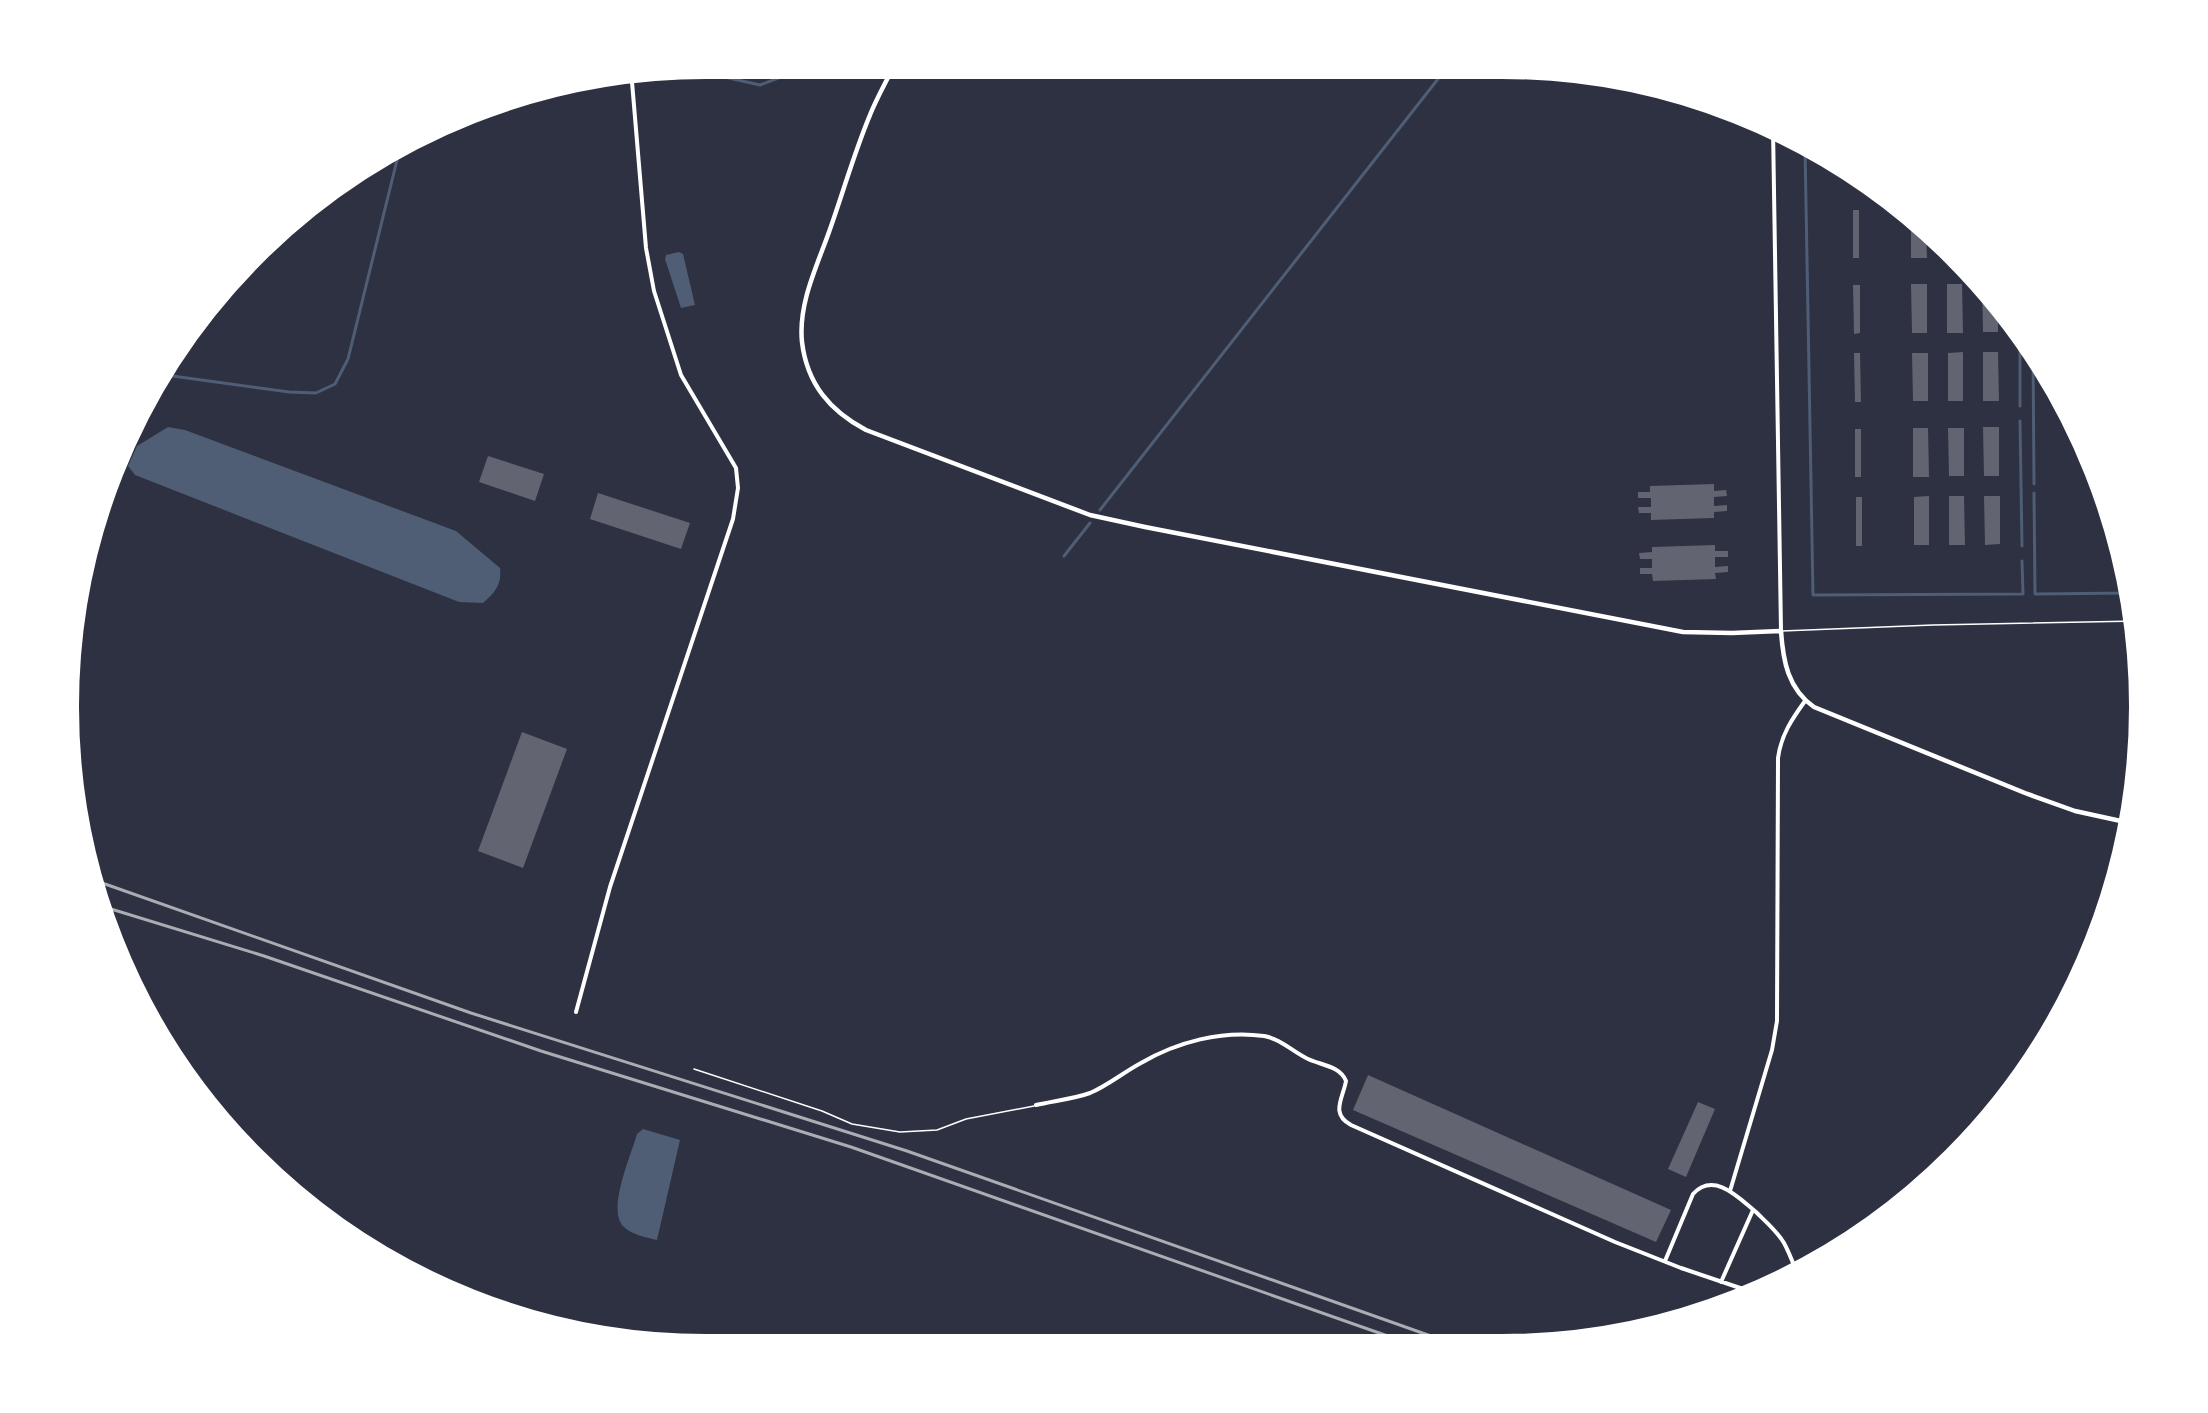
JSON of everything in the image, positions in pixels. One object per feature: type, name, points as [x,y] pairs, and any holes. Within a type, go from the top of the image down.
[{"type":"street","points":[[890,75],[870,115],[802,316],[802,342],[811,375],[830,406],[846,420],[866,430],[1090,515],[1266,552],[1683,632],[1781,631]]},
{"type":"street","points":[[576,1012],[610,887],[733,519],[738,488],[736,468],[681,375],[654,291],[646,248],[631,79]]},
{"type":"street","points":[[1773,136],[1781,631],[1783,657],[1792,684],[1805,701],[1833,716],[2025,793],[2075,811],[2122,821]]},
{"type":"street","points":[[1730,1191],[1776,1036],[1778,758],[1786,729],[1805,701]]},
{"type":"street","points":[[1036,1105],[1090,1093],[1144,1061],[1184,1043],[1225,1036],[1263,1036],[1276,1039],[1307,1059],[1336,1069],[1343,1074],[1346,1081],[1339,1107],[1340,1116],[1344,1122],[1564,1220],[1665,1261],[1744,1289]]},
{"type":"street","points":[[1665,1261],[1695,1192],[1711,1185],[1721,1186],[1730,1191],[1754,1210],[1779,1236],[1794,1266]]},
{"type":"street","points":[[1721,1282],[1754,1210]]},
{"type":"lane","points":[[1781,631],[2128,621]]},
{"type":"lane","points":[[694,1069],[822,1111],[852,1124],[900,1132],[937,1130],[966,1119],[1036,1105]]},
{"type":"water","points":[[679,252],[683,254],[695,305],[681,308],[665,259],[666,255]]},
{"type":"water","points":[[168,427],[185,430],[456,531],[500,568],[497,588],[483,603],[459,602],[135,475],[128,466],[137,446]]},
{"type":"water","points":[[643,1129],[680,1140],[657,1240],[630,1231],[622,1225],[618,1217],[622,1181],[637,1134]]},
{"type":"building","points":[[1853,210],[1859,210],[1859,258],[1853,258]]},
{"type":"building","points":[[1911,226],[1926,240],[1927,258],[1911,258]]},
{"type":"building","points":[[1911,284],[1927,284],[1927,333],[1912,333]]},
{"type":"building","points":[[1947,284],[1962,284],[1963,333],[1947,333]]},
{"type":"building","points":[[1853,285],[1860,285],[1860,333],[1854,334]]},
{"type":"building","points":[[1982,297],[1998,316],[1998,332],[1983,332]]},
{"type":"building","points":[[1963,352],[1963,401],[1948,401],[1948,353]]},
{"type":"building","points":[[1983,352],[1998,352],[1999,401],[1983,401]]},
{"type":"building","points":[[1854,353],[1860,353],[1861,402],[1855,402]]},
{"type":"building","points":[[1912,353],[1928,353],[1928,401],[1913,401]]},
{"type":"building","points":[[1983,427],[1999,427],[1999,476],[1984,476]]},
{"type":"building","points":[[1913,428],[1928,428],[1929,477],[1913,477]]},
{"type":"building","points":[[1948,428],[1964,428],[1964,476],[1949,476]]},
{"type":"building","points":[[1855,429],[1861,429],[1861,477],[1855,477]]},
{"type":"building","points":[[488,456],[544,474],[535,501],[479,482]]},
{"type":"building","points":[[1714,484],[1714,491],[1726,490],[1727,496],[1714,497],[1714,506],[1727,505],[1727,511],[1714,512],[1714,518],[1651,520],[1651,513],[1639,513],[1638,507],[1651,507],[1651,498],[1638,498],[1638,492],[1650,492],[1650,486]]},
{"type":"building","points":[[598,493],[690,523],[681,549],[590,519]]},
{"type":"building","points":[[1929,496],[1929,545],[1914,545],[1914,497]]},
{"type":"building","points":[[1949,496],[1964,496],[1965,545],[1949,545]]},
{"type":"building","points":[[1984,496],[2000,496],[2000,544],[1985,545]]},
{"type":"building","points":[[1856,497],[1862,497],[1862,546],[1856,546]]},
{"type":"building","points":[[1715,545],[1715,551],[1728,551],[1728,557],[1715,557],[1715,567],[1728,566],[1728,572],[1715,573],[1716,579],[1653,581],[1652,574],[1640,574],[1640,568],[1652,568],[1652,559],[1640,559],[1639,553],[1652,552],[1652,547]]},
{"type":"building","points":[[522,732],[567,749],[523,868],[478,851]]},
{"type":"building","points":[[1368,1075],[1671,1210],[1656,1242],[1353,1110]]},
{"type":"building","points":[[1698,1102],[1715,1109],[1686,1177],[1668,1169]]},
{"type":"waterway","points":[[715,75],[760,85],[783,75]]},
{"type":"waterway","points":[[1100,510],[1441,75]]},
{"type":"waterway","points":[[1805,153],[1813,595],[2023,594],[2022,561]]},
{"type":"waterway","points":[[169,376],[289,392],[316,393],[335,384],[348,359],[398,156]]},
{"type":"waterway","points":[[2020,347],[2020,406]]},
{"type":"waterway","points":[[2033,366],[2034,484]]},
{"type":"waterway","points":[[2020,421],[2022,546]]},
{"type":"waterway","points":[[2034,493],[2035,594],[2123,593]]},
{"type":"waterway","points":[[1064,556],[1090,523]]},
{"type":"railway","points":[[101,883],[471,1013],[907,1151],[1437,1338]]},
{"type":"railway","points":[[109,908],[264,956],[541,1051],[851,1147],[1393,1338]]}]
